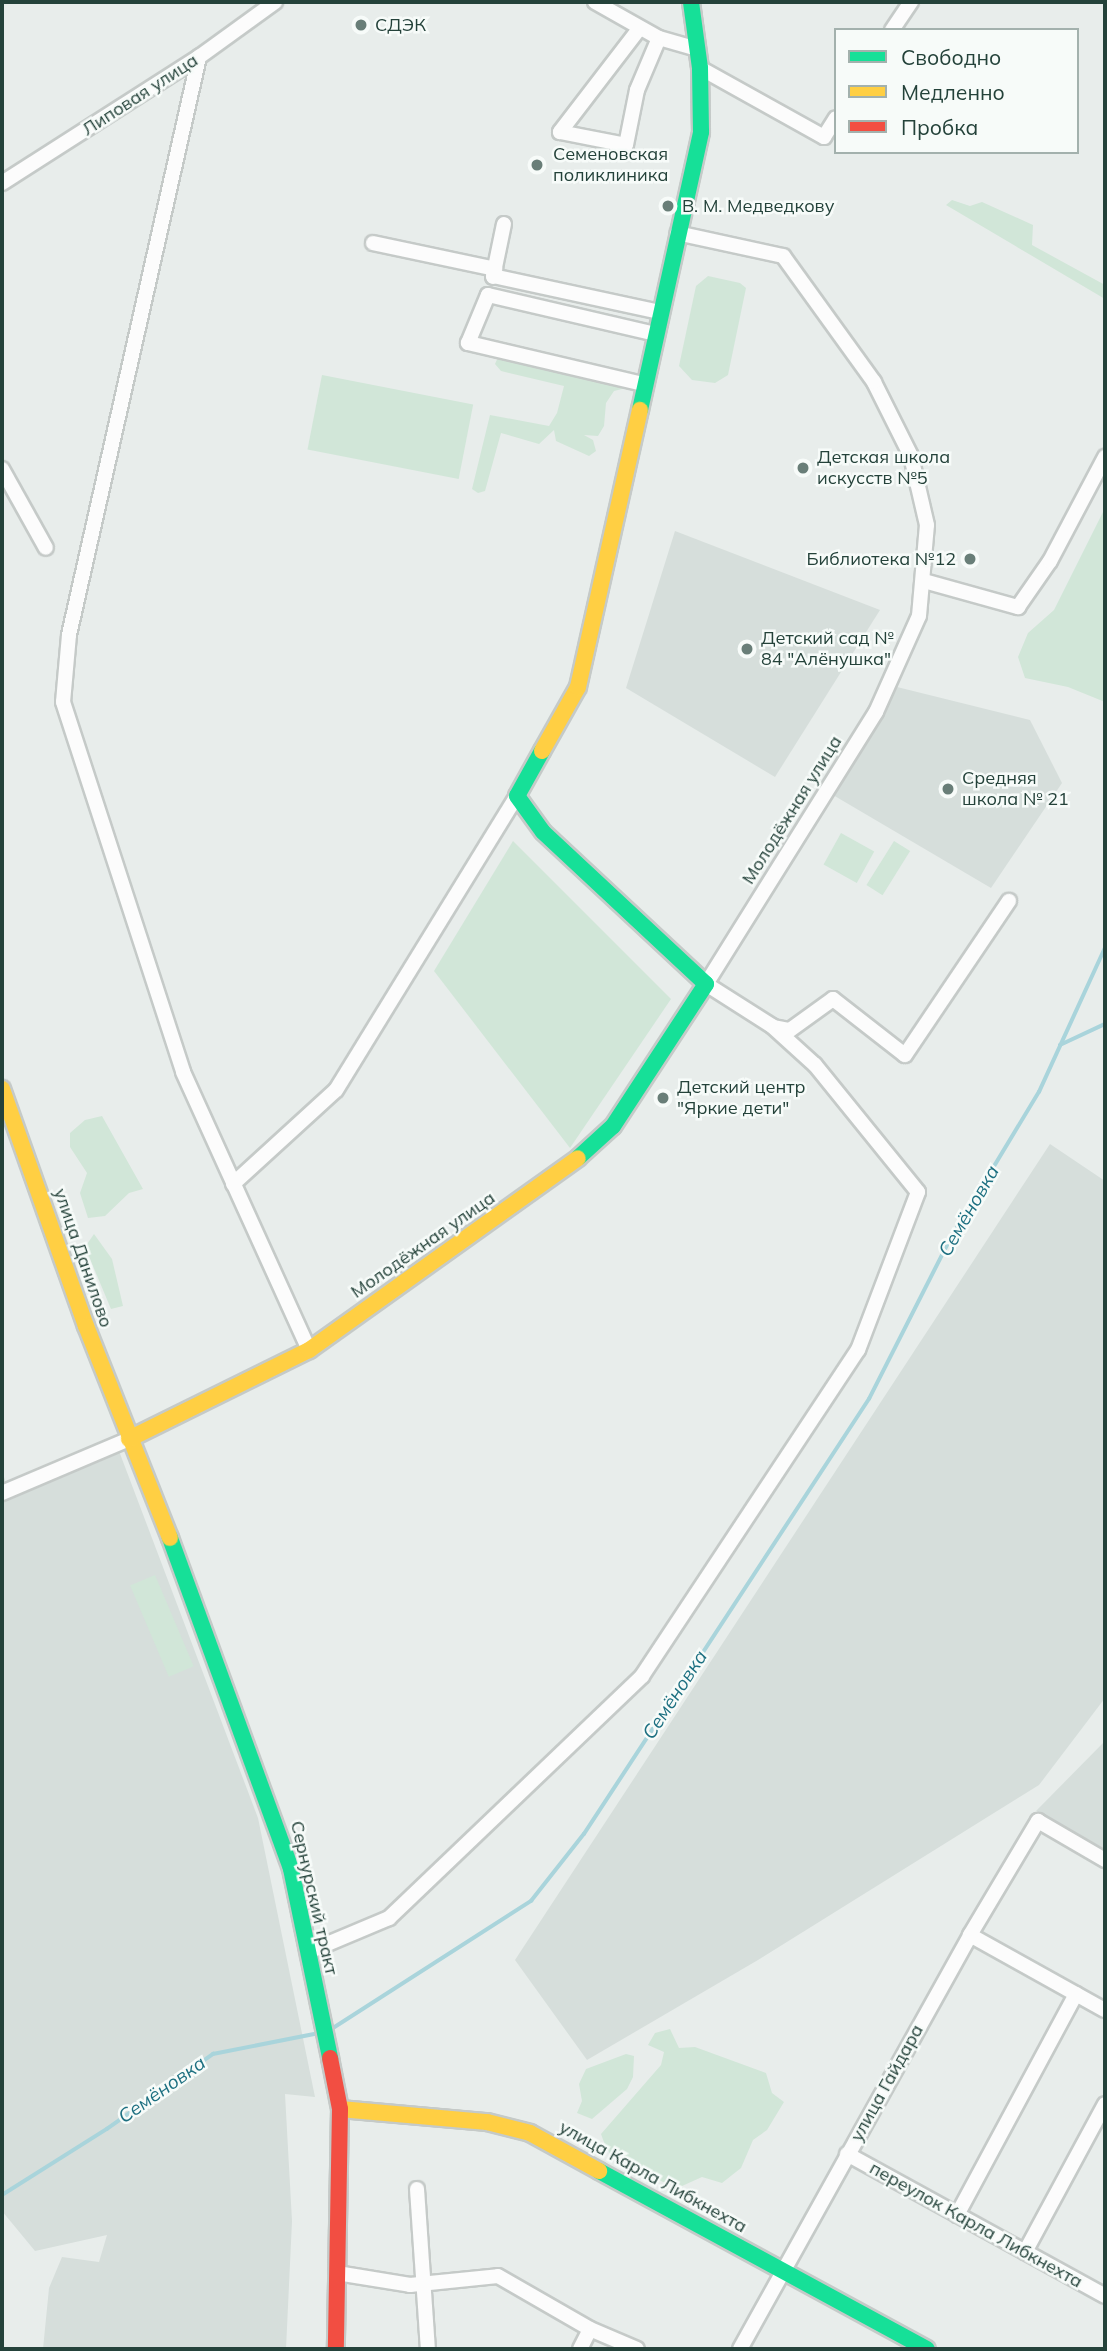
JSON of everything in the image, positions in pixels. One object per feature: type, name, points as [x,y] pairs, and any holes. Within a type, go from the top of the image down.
[{"type":"main road","points":[[691,2],[700,68],[701,132],[643,384],[583,672],[561,724],[517,796],[544,832],[706,984]]},
{"type":"main road","name":"Молодёжная улица","points":[[129,1439],[309,1350],[593,1147],[613,1126],[706,984]]},
{"type":"main road","name":"улица Данилово","points":[[2,1089],[129,1439]]},
{"type":"main road","name":"Сернурский тракт","points":[[129,1439],[206,1629],[277,1820],[308,1952],[340,2109],[336,2349]]},
{"type":"main road","name":"улица Карла Либкнехта","points":[[340,2109],[487,2122],[530,2133],[927,2349]]},
{"type":"street","name":"Липовая улица","points":[[2,183],[199,57],[275,2]]},
{"type":"street","points":[[595,2],[639,29],[697,49]]},
{"type":"street","points":[[893,28],[911,2]]},
{"type":"street","points":[[639,29],[561,132],[626,145],[637,90],[659,38]]},
{"type":"street","points":[[199,57],[69,635],[62,693],[68,728],[183,1072],[309,1350]]},
{"type":"street","points":[[700,68],[824,137],[834,121]]},
{"type":"street","points":[[504,225],[488,295],[468,343],[643,384]]},
{"type":"street","name":"Молодёжная улица","points":[[677,233],[783,256],[807,285],[874,382],[911,456],[927,525],[919,616],[876,712],[706,984]]},
{"type":"street","points":[[373,243],[659,312]]},
{"type":"street","points":[[488,295],[654,334]]},
{"type":"street","points":[[924,581],[1018,607],[1050,561],[1105,457]]},
{"type":"street","points":[[2,469],[46,548]]},
{"type":"street","points":[[233,1184],[336,1090],[517,796]]},
{"type":"street","points":[[772,1026],[790,1030],[834,999],[905,1055],[1009,901]]},
{"type":"street","points":[[308,1952],[389,1917],[642,1676],[858,1350],[918,1192],[815,1065],[772,1026],[706,984]]},
{"type":"street","points":[[2,1493],[129,1439]]},
{"type":"street","name":"улица Гайдара","points":[[740,2349],[970,1935],[1038,1821],[1105,1860]]},
{"type":"street","points":[[970,1935],[1105,2011]]},
{"type":"street","points":[[957,2215],[1076,1994]]},
{"type":"street","points":[[1025,2252],[1105,2104]]},
{"type":"street","name":"переулок Карла Либкнехта","points":[[847,2154],[1105,2296]]},
{"type":"street","points":[[417,2189],[428,2349]]},
{"type":"street","points":[[337,2273],[423,2283],[498,2276],[590,2329],[637,2349]]},
{"type":"street","points":[[580,2349],[590,2329]]},
{"type":"shaded area","name":"Детский сад № 84 \"Алёнушка\"","points":[[675,531],[880,610],[775,777],[626,688]]},
{"type":"shaded area","name":"Средняя школа № 21","points":[[897,687],[1030,720],[1062,783],[991,888],[833,795]]},
{"type":"shaded area","points":[[1050,1144],[1105,1181],[1105,1698],[1039,1785],[758,1960],[587,2060],[515,1960]]},
{"type":"shaded area","points":[[119,1451],[258,1818],[315,2097],[285,2094],[292,2221],[286,2349],[43,2349],[49,2288],[62,2257],[99,2262],[107,2235],[35,2251],[2,2211],[2,1471],[7,1486]]},
{"type":"shaded area","points":[[1105,1741],[1105,1849],[1036,1811]]},
{"type":"green space","points":[[952,200],[970,206],[982,202],[1033,225],[1032,245],[1105,285],[1105,299],[946,205]]},
{"type":"green space","points":[[708,276],[740,283],[746,288],[728,375],[715,383],[692,380],[679,366],[696,286]]},
{"type":"green space","points":[[499,355],[620,384],[622,389],[614,391],[606,403],[604,426],[598,436],[584,435],[593,440],[596,451],[589,456],[556,441],[554,430],[539,444],[501,433],[485,491],[478,493],[472,489],[490,415],[549,426],[557,413],[564,386],[501,371],[495,364]]},
{"type":"green space","points":[[322,375],[473,404],[459,479],[307,450]]},
{"type":"green space","points":[[1105,508],[1105,702],[1068,687],[1025,678],[1018,657],[1028,633],[1054,610]]},
{"type":"green space","points":[[841,833],[874,851],[857,883],[824,864]]},
{"type":"green space","points":[[513,841],[671,999],[570,1148],[434,971]]},
{"type":"green space","points":[[894,841],[910,851],[883,895],[866,885]]},
{"type":"green space","points":[[102,1116],[143,1189],[129,1193],[105,1216],[88,1218],[80,1193],[87,1173],[70,1147],[70,1133],[85,1120]]},
{"type":"green space","points":[[94,1234],[112,1259],[123,1306],[111,1309],[85,1247]]},
{"type":"green space","points":[[155,1575],[194,1666],[169,1677],[130,1586]]},
{"type":"green space","points":[[670,2029],[679,2048],[695,2047],[766,2073],[772,2093],[784,2102],[767,2130],[753,2140],[741,2168],[722,2183],[702,2177],[682,2186],[663,2182],[612,2157],[601,2134],[661,2065],[664,2052],[648,2045],[655,2033]]},
{"type":"green space","points":[[626,2054],[634,2056],[633,2077],[627,2089],[592,2119],[577,2113],[582,2101],[579,2084],[586,2069]]},
{"type":"waterway","name":"Семёновка","points":[[330,2030],[531,1901],[584,1834],[869,1399],[949,1241],[1039,1092],[1105,948]]},
{"type":"waterway","points":[[1060,1045],[1105,1024]]},
{"type":"waterway","name":"Семёновка","points":[[2,2195],[107,2129],[213,2054],[319,2033]]},
{"type":"traffic: fast","points":[[640,410],[701,132],[700,68],[691,2]]},
{"type":"traffic: fast","points":[[542,751],[517,796],[543,832],[706,984],[613,1126],[578,1158]]},
{"type":"traffic: fast","points":[[170,1538],[291,1869],[330,2058]]},
{"type":"traffic: fast","points":[[599,2171],[927,2349]]},
{"type":"traffic: slow","points":[[542,751],[578,687],[640,410]]},
{"type":"traffic: slow","points":[[2,1089],[86,1326],[170,1538]]},
{"type":"traffic: slow","points":[[129,1439],[309,1350],[578,1158]]},
{"type":"traffic: slow","points":[[340,2109],[487,2122],[530,2133],[599,2171]]},
{"type":"traffic: jam","points":[[330,2058],[340,2109],[336,2349]]},
{"type":"place","name":"СДЭК","points":[[361,25]]},
{"type":"place","name":"Семеновская поликлиника","points":[[537,165]]},
{"type":"place","name":"В. М. Медведкову","points":[[668,206]]},
{"type":"place","name":"Детская школа искусств №5","points":[[803,468]]},
{"type":"place","name":"Библиотека №12","points":[[970,559]]},
{"type":"place","name":"Детский сад № 84 \"Алёнушка\"","points":[[747,649]]},
{"type":"place","name":"Средняя школа № 21","points":[[948,789]]},
{"type":"place","name":"Детский центр \"Яркие дети\"","points":[[663,1098]]}]
